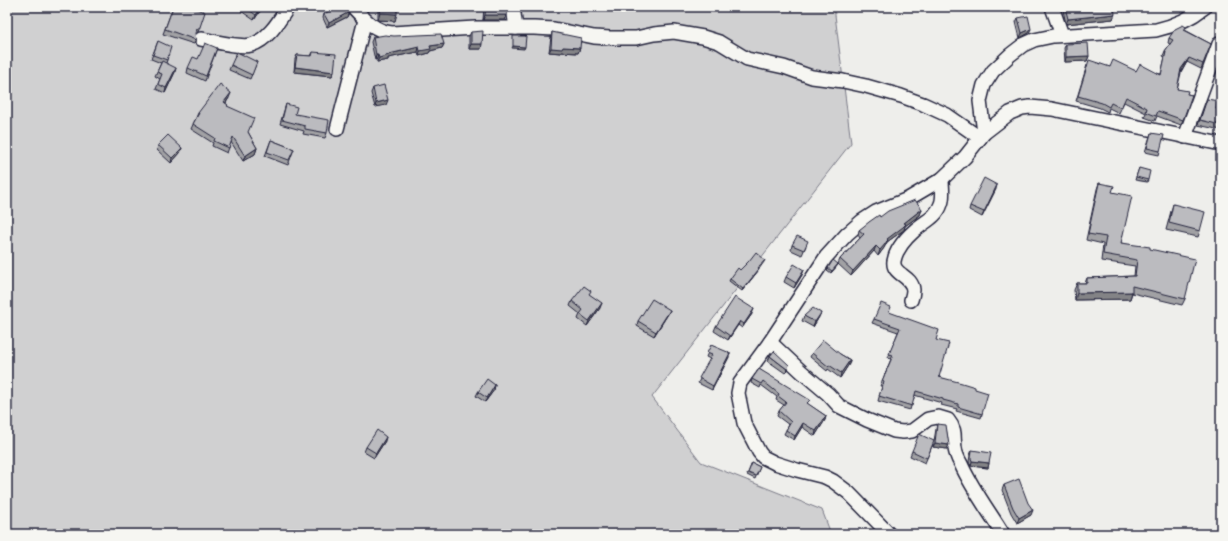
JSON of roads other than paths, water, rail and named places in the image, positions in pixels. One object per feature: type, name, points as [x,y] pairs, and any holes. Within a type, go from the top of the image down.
[{"type":"street","points":[[201,39],[251,45],[267,36],[288,7]]},
{"type":"street","points":[[353,7],[375,28],[386,33],[456,29],[516,28],[554,29],[594,37],[610,38],[636,38],[674,32],[703,37],[719,42],[747,58],[784,67],[812,77],[843,81],[875,88],[916,101],[947,115],[982,135]]},
{"type":"street","points":[[513,7],[516,28]]},
{"type":"street","points":[[1052,7],[1062,35]]},
{"type":"street","points":[[982,135],[980,102],[984,85],[994,71],[1015,51],[1028,42],[1062,35],[1165,28],[1186,20],[1205,7]]},
{"type":"street","points":[[337,129],[365,20]]},
{"type":"street","points":[[1185,137],[1220,44]]},
{"type":"street","points":[[889,534],[849,493],[833,481],[818,474],[797,470],[771,462],[763,457],[744,422],[738,390],[740,383],[770,342],[819,266],[834,247],[869,216],[908,200],[942,179],[965,157],[982,135],[1010,113],[1022,108],[1030,107],[1052,109],[1221,144]]},
{"type":"street","points":[[911,300],[913,291],[910,282],[896,270],[894,261],[897,252],[904,242],[915,230],[937,212],[942,204],[942,179]]},
{"type":"street","points":[[770,342],[828,394],[839,406],[867,420],[894,431],[903,432],[912,431],[928,419],[938,418],[948,420],[954,430],[956,453],[961,466],[975,491],[1003,534]]}]
